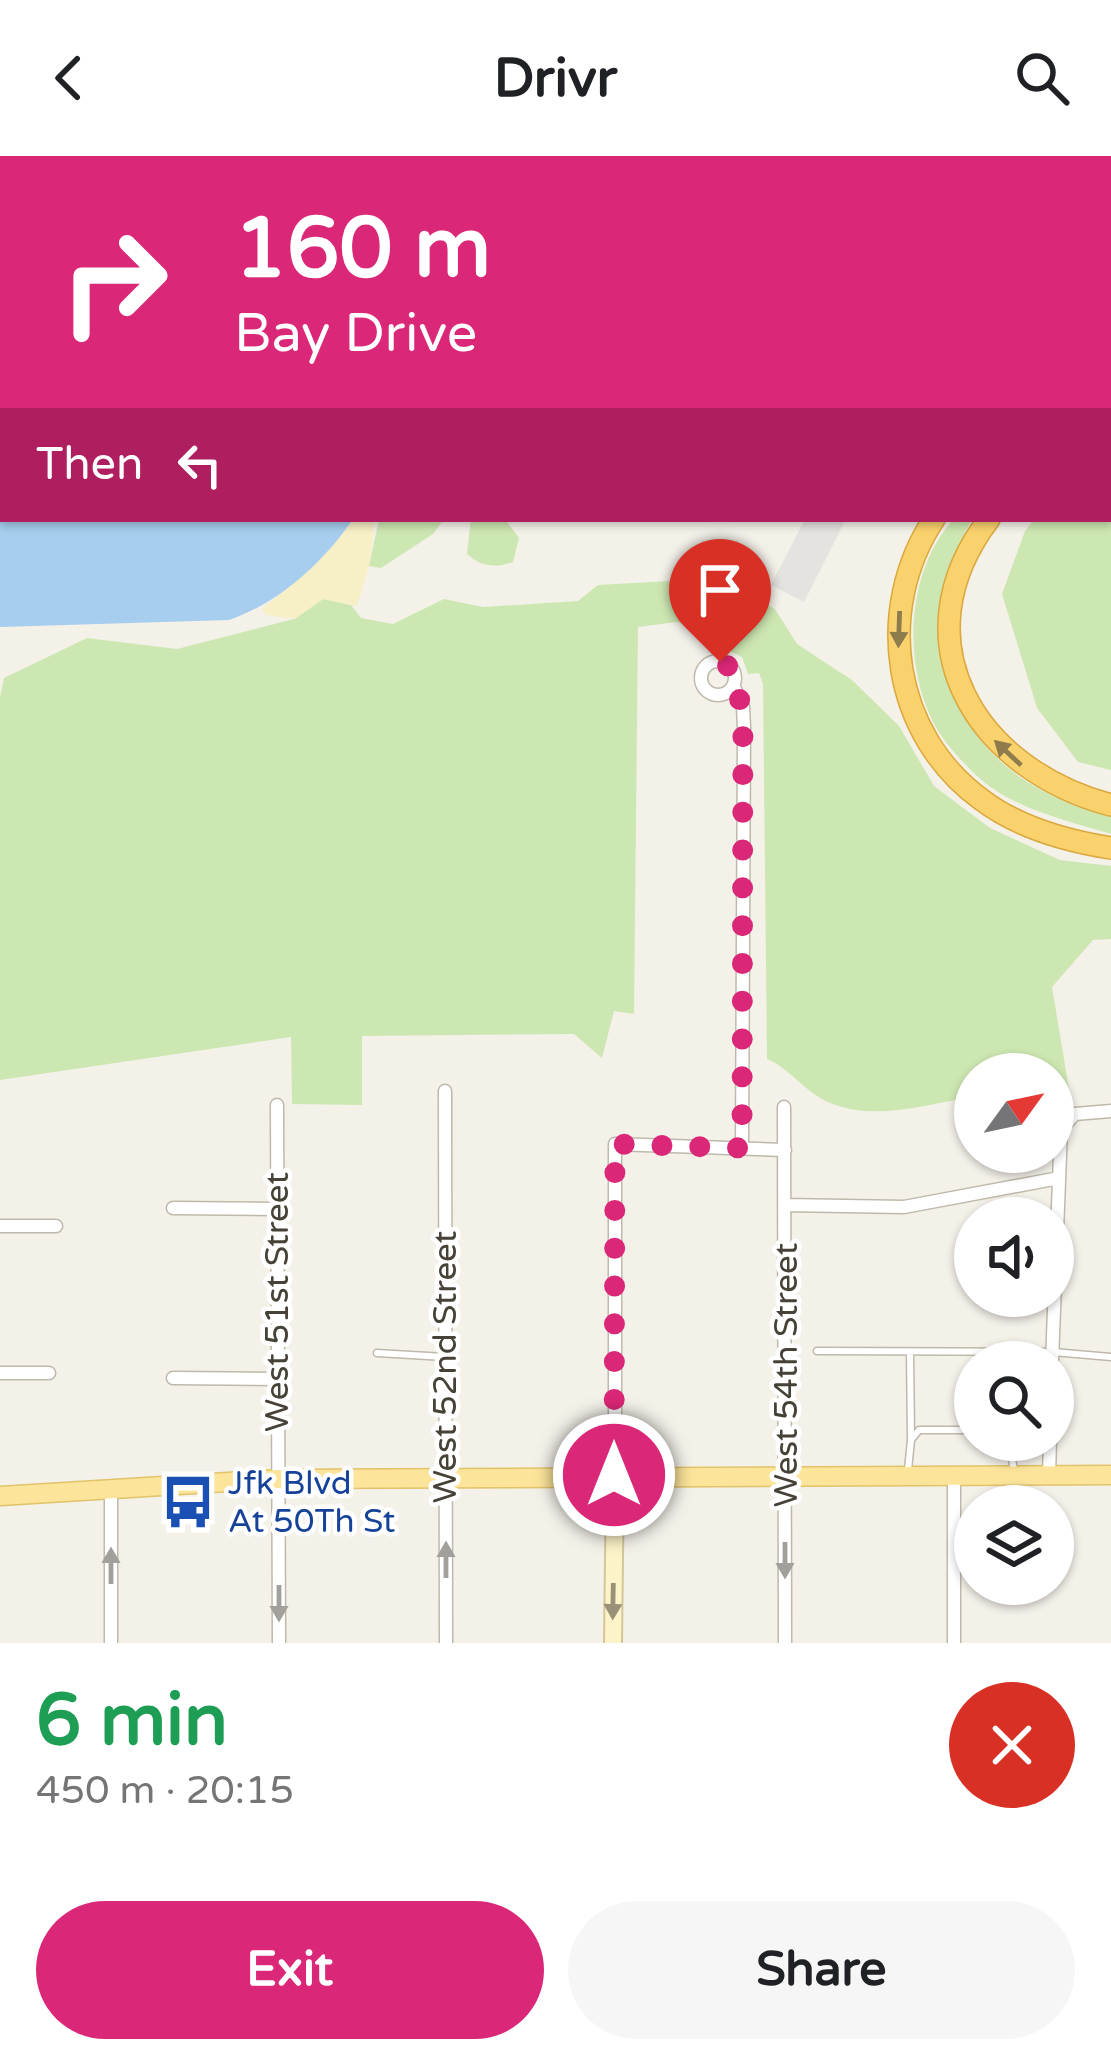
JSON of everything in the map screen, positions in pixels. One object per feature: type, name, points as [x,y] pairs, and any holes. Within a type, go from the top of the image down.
[{"type":"highway","points":[[932,522],[914,555],[898,621],[904,685],[922,733],[952,775],[992,807],[1052,835],[1111,848]]},
{"type":"highway","points":[[986,522],[967,554],[952,604],[952,644],[964,695],[985,730],[1023,767],[1070,792],[1111,805]]},
{"type":"main road","points":[[0,1496],[278,1479],[1111,1475]]},
{"type":"street","points":[[734,687],[743,707],[744,727],[742,1148]]},
{"type":"street","name":"West 52nd Street","points":[[445,1090],[446,1643]]},
{"type":"street","name":"West 51st Street","points":[[277,1106],[279,1643]]},
{"type":"street","name":"West 54th Street","points":[[784,1106],[785,1643]]},
{"type":"street","points":[[1053,1341],[1061,1129],[1066,1120],[1091,1110],[1111,1111]]},
{"type":"street","points":[[613,1643],[615,1144],[784,1150]]},
{"type":"street","points":[[785,1205],[904,1207],[1058,1178]]},
{"type":"street","points":[[173,1208],[277,1209]]},
{"type":"street","points":[[0,1226],[56,1226]]},
{"type":"street","points":[[0,1373],[49,1373]]},
{"type":"street","points":[[173,1378],[278,1378]]},
{"type":"street","points":[[1049,1461],[1049,1475]]},
{"type":"street","points":[[954,1475],[954,1643]]},
{"type":"street","points":[[111,1489],[111,1643]]},
{"type":"lane","points":[[817,1351],[954,1354]]},
{"type":"lane","points":[[908,1476],[910,1352]]},
{"type":"lane","points":[[377,1353],[446,1357]]},
{"type":"lane","points":[[1074,1357],[1111,1357]]},
{"type":"lane","points":[[911,1440],[920,1430],[954,1430]]},
{"type":"lane","points":[[1012,1461],[1014,1475]]},
{"type":"green space","points":[[378,522],[442,522],[433,534],[381,568],[369,566]]},
{"type":"green space","points":[[471,522],[507,522],[519,538],[513,562],[489,565],[467,554]]},
{"type":"green space","points":[[952,522],[971,522],[946,577],[938,615],[945,661],[967,719],[983,743],[1026,781],[1052,796],[1111,815],[1111,834],[1007,797],[971,770],[935,725],[916,669],[914,615],[938,539]]},
{"type":"green space","points":[[1032,522],[1111,522],[1111,770],[1078,762],[1037,708],[1002,594]]},
{"type":"green space","points":[[686,580],[739,588],[775,609],[797,644],[852,680],[899,726],[934,786],[990,828],[1060,860],[1111,866],[1111,939],[1093,940],[1052,987],[1063,1053],[954,1053],[954,1101],[883,1111],[828,1102],[767,1059],[763,684],[759,673],[748,674],[742,657],[718,645],[719,634],[677,622],[638,627],[634,1014],[614,1011],[602,1058],[574,1034],[362,1036],[362,1105],[292,1104],[291,1037],[0,1080],[0,697],[4,678],[87,638],[177,649],[294,619],[323,599],[351,605],[361,618],[393,624],[444,599],[483,607],[578,601],[598,585]]},
{"type":"sand","points":[[350,522],[375,522],[357,606],[323,599],[295,619],[266,615],[262,609],[311,568]]},
{"type":"shaded area","points":[[803,522],[844,522],[804,602],[771,585]]},
{"type":"water","points":[[0,522],[351,522],[299,580],[229,620],[0,627]]},
{"type":"place","name":"Jfk Blvd At 50Th St","points":[[188,1502]]},
{"type":"route","points":[[614,1475],[615,1144],[742,1148],[743,707],[732,668],[720,662]]}]
